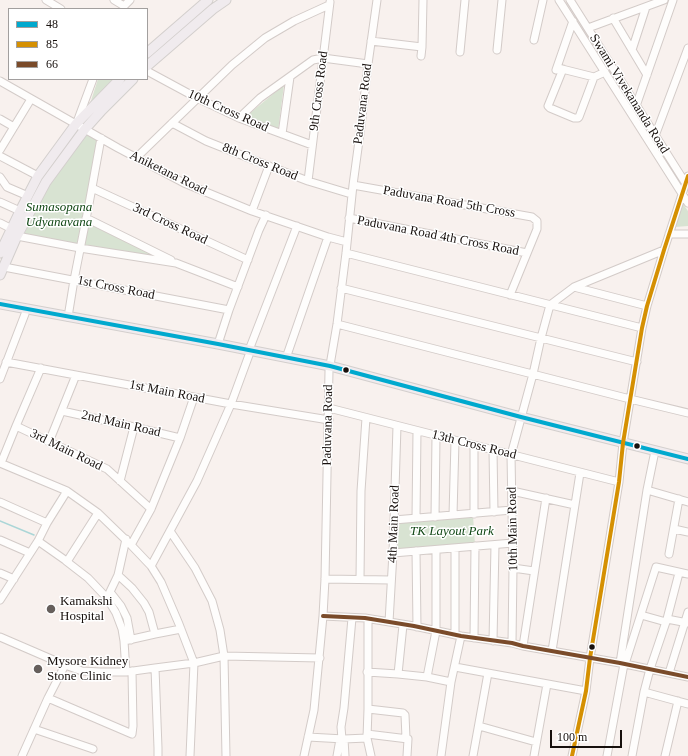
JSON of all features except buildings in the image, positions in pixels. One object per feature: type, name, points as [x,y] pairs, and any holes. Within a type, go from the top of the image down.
[{"type":"main road","points":[[148,52],[208,0]]},
{"type":"main road","points":[[148,65],[212,9],[226,0]]},
{"type":"main road","points":[[2,271],[15,232],[20,211],[38,176],[76,124],[119,80]]},
{"type":"main road","points":[[0,252],[15,232],[46,182],[85,130],[102,110],[132,80]]},
{"type":"main road","points":[[0,304],[218,344],[249,353],[286,358],[330,368]]},
{"type":"main road","points":[[0,310],[340,369],[688,459]]},
{"type":"street","points":[[46,0],[59,8]]},
{"type":"street","points":[[114,0],[124,5],[130,0]]},
{"type":"street","name":"Paduvana Road","points":[[304,756],[314,710],[323,616],[330,368],[346,253],[352,184],[377,0]]},
{"type":"street","points":[[421,56],[423,0]]},
{"type":"street","points":[[460,52],[464,0]]},
{"type":"street","points":[[497,50],[502,0]]},
{"type":"street","points":[[534,40],[543,0]]},
{"type":"street","points":[[559,0],[688,203]]},
{"type":"street","name":"Swami Vivekananda Road","points":[[570,0],[636,106],[687,182]]},
{"type":"street","points":[[588,28],[664,0]]},
{"type":"street","points":[[636,106],[672,0]]},
{"type":"street","points":[[137,157],[232,65],[265,38],[330,2]]},
{"type":"street","name":"9th Cross Road","points":[[308,181],[330,2]]},
{"type":"street","points":[[632,50],[646,6]]},
{"type":"street","points":[[613,18],[647,75]]},
{"type":"street","points":[[572,22],[558,69],[549,107],[574,118],[578,118],[594,77]]},
{"type":"street","points":[[371,42],[422,47]]},
{"type":"street","points":[[656,136],[688,48]]},
{"type":"street","points":[[239,118],[260,98],[313,60],[323,58],[368,64]]},
{"type":"street","points":[[558,69],[594,77],[605,72]]},
{"type":"street","name":"10th Cross Road","points":[[148,72],[197,98],[239,118],[312,145]]},
{"type":"street","points":[[282,134],[290,77]]},
{"type":"street","points":[[76,124],[94,80]]},
{"type":"street","name":"Aniketana Road","points":[[0,81],[85,130],[184,183],[252,211],[347,242]]},
{"type":"street","points":[[0,150],[31,99]]},
{"type":"street","points":[[0,119],[14,127]]},
{"type":"street","name":"8th Cross Road","points":[[172,123],[206,141],[269,166],[308,181],[352,194]]},
{"type":"street","points":[[68,317],[101,138]]},
{"type":"street","points":[[0,156],[38,176]]},
{"type":"street","points":[[252,211],[269,166]]},
{"type":"street","points":[[0,177],[7,187],[28,196]]},
{"type":"street","points":[[572,756],[586,691],[619,482],[623,443],[642,328],[664,250],[687,182]]},
{"type":"street","name":"Paduvana Road 5th Cross","points":[[352,184],[532,217],[537,221],[537,229],[527,253]]},
{"type":"street","name":"3rd Cross Road","points":[[92,188],[248,260]]},
{"type":"street","points":[[0,202],[20,211]]},
{"type":"street","points":[[218,344],[229,310],[266,216]]},
{"type":"street","points":[[86,218],[176,263],[238,287]]},
{"type":"street","name":"Paduvana Road 4th Cross Road","points":[[349,218],[527,253]]},
{"type":"street","points":[[0,223],[15,232],[80,248],[176,263]]},
{"type":"street","points":[[151,566],[197,481],[231,404],[297,226]]},
{"type":"street","points":[[669,234],[688,234]]},
{"type":"street","points":[[286,358],[328,237]]},
{"type":"street","points":[[550,305],[574,287],[664,250]]},
{"type":"street","points":[[346,253],[642,328]]},
{"type":"street","points":[[510,295],[527,253]]},
{"type":"street","name":"1st Cross Road","points":[[2,271],[74,280],[229,310]]},
{"type":"street","points":[[574,287],[648,306]]},
{"type":"street","points":[[341,288],[637,362]]},
{"type":"street","name":"10th Main Road","points":[[512,643],[514,568],[511,455],[550,305]]},
{"type":"street","points":[[0,379],[25,314]]},
{"type":"street","points":[[337,324],[688,413]]},
{"type":"street","name":"1st Main Road","points":[[6,362],[194,398],[329,420]]},
{"type":"street","points":[[41,368],[0,463],[67,491],[98,513],[129,542],[151,566],[160,582],[194,663],[190,756]]},
{"type":"street","points":[[49,442],[76,375]]},
{"type":"street","points":[[109,595],[118,575],[129,542],[151,509],[180,438],[194,398]]},
{"type":"street","name":"13th Cross Road","points":[[329,408],[619,482]]},
{"type":"street","name":"2nd Main Road","points":[[62,411],[180,438]]},
{"type":"street","points":[[360,579],[361,491],[366,418]]},
{"type":"street","name":"3rd Main Road","points":[[16,426],[106,469],[151,509]]},
{"type":"street","name":"4th Main Road","points":[[389,622],[397,426]]},
{"type":"street","points":[[120,481],[134,427]]},
{"type":"street","points":[[416,518],[417,431]]},
{"type":"street","points":[[435,517],[436,436]]},
{"type":"street","points":[[453,515],[455,441]]},
{"type":"street","points":[[474,446],[474,514]]},
{"type":"street","points":[[493,450],[494,512]]},
{"type":"street","points":[[607,756],[623,664],[647,490],[655,451]]},
{"type":"street","points":[[552,651],[580,473]]},
{"type":"street","points":[[647,490],[688,502]]},
{"type":"street","points":[[0,600],[38,541],[47,523],[67,491]]},
{"type":"street","points":[[512,491],[575,505]]},
{"type":"street","points":[[523,646],[546,498]]},
{"type":"street","points":[[669,554],[679,499]]},
{"type":"street","points":[[0,502],[47,523]]},
{"type":"street","points":[[394,520],[512,510]]},
{"type":"street","points":[[66,561],[98,513]]},
{"type":"street","points":[[674,528],[688,532]]},
{"type":"street","points":[[170,532],[196,568],[212,601],[220,630],[224,656],[226,756]]},
{"type":"street","points":[[0,540],[30,553]]},
{"type":"street","points":[[38,541],[88,578],[121,606],[129,627],[128,640],[133,726],[132,734],[48,698]]},
{"type":"street","points":[[393,553],[513,543]]},
{"type":"street","points":[[493,640],[495,545]]},
{"type":"street","points":[[474,638],[475,546]]},
{"type":"street","points":[[441,756],[451,682],[455,667],[458,635],[455,548]]},
{"type":"street","points":[[427,677],[436,630],[436,550]]},
{"type":"street","points":[[416,551],[417,627]]},
{"type":"street","points":[[623,664],[641,615],[656,567],[688,574]]},
{"type":"street","points":[[514,568],[534,571]]},
{"type":"street","points":[[0,572],[14,578]]},
{"type":"street","points":[[632,756],[644,692],[679,573]]},
{"type":"street","points":[[118,575],[132,588],[144,604],[149,612],[155,634]]},
{"type":"street","points":[[325,579],[391,580]]},
{"type":"street","points":[[669,673],[687,623],[688,612]]},
{"type":"street","points":[[641,615],[687,623]]},
{"type":"street","points":[[323,616],[365,618],[389,622],[474,638],[512,643],[688,677]]},
{"type":"street","points":[[346,756],[341,727],[352,618]]},
{"type":"street","points":[[368,619],[367,736],[371,756]]},
{"type":"street","points":[[398,674],[403,625]]},
{"type":"street","points":[[128,640],[181,630]]},
{"type":"street","points":[[0,637],[82,671],[129,672],[194,663],[224,656],[320,658]]},
{"type":"street","points":[[22,756],[48,698],[65,665]]},
{"type":"street","points":[[455,667],[586,691]]},
{"type":"street","points":[[155,668],[158,756]]},
{"type":"street","points":[[367,672],[427,677],[451,682]]},
{"type":"street","points":[[473,756],[488,673]]},
{"type":"street","points":[[534,756],[547,684]]},
{"type":"street","points":[[644,692],[688,704]]},
{"type":"street","points":[[665,756],[678,701]]},
{"type":"street","points":[[368,709],[403,713],[405,715],[406,738],[408,739],[407,756]]},
{"type":"street","points":[[479,726],[536,742]]},
{"type":"street","points":[[34,729],[93,749]]},
{"type":"street","points":[[308,737],[342,739],[367,736],[406,738]]},
{"type":"street","points":[[337,756],[342,739]]},
{"type":"green space","points":[[98,80],[112,80],[90,104]]},
{"type":"green space","points":[[284,85],[278,131],[244,118]]},
{"type":"green space","name":"Sumasopana Udyanavana","points":[[86,134],[98,140],[77,244],[24,234],[48,184]]},
{"type":"green space","points":[[683,204],[688,211],[688,226],[675,227]]},
{"type":"green space","points":[[88,220],[164,259],[82,247]]},
{"type":"green space","name":"TK Layout Park","points":[[473,515],[475,545],[396,551],[400,521]]},
{"type":"waterway","points":[[0,521],[34,535]]},
{"type":"transit line","name":"85","points":[[572,756],[586,691],[619,482],[623,443],[642,328],[647,306],[688,176]]},
{"type":"transit line","name":"48","points":[[0,304],[330,366],[521,417],[688,459]]},
{"type":"transit line","name":"66","points":[[323,616],[365,618],[414,626],[461,636],[512,643],[620,663],[688,677]]},
{"type":"place","name":"Kamakshi Hospital","points":[[51,609]]},
{"type":"place","name":"Mysore Kidney Stone Clinic","points":[[38,669]]}]
